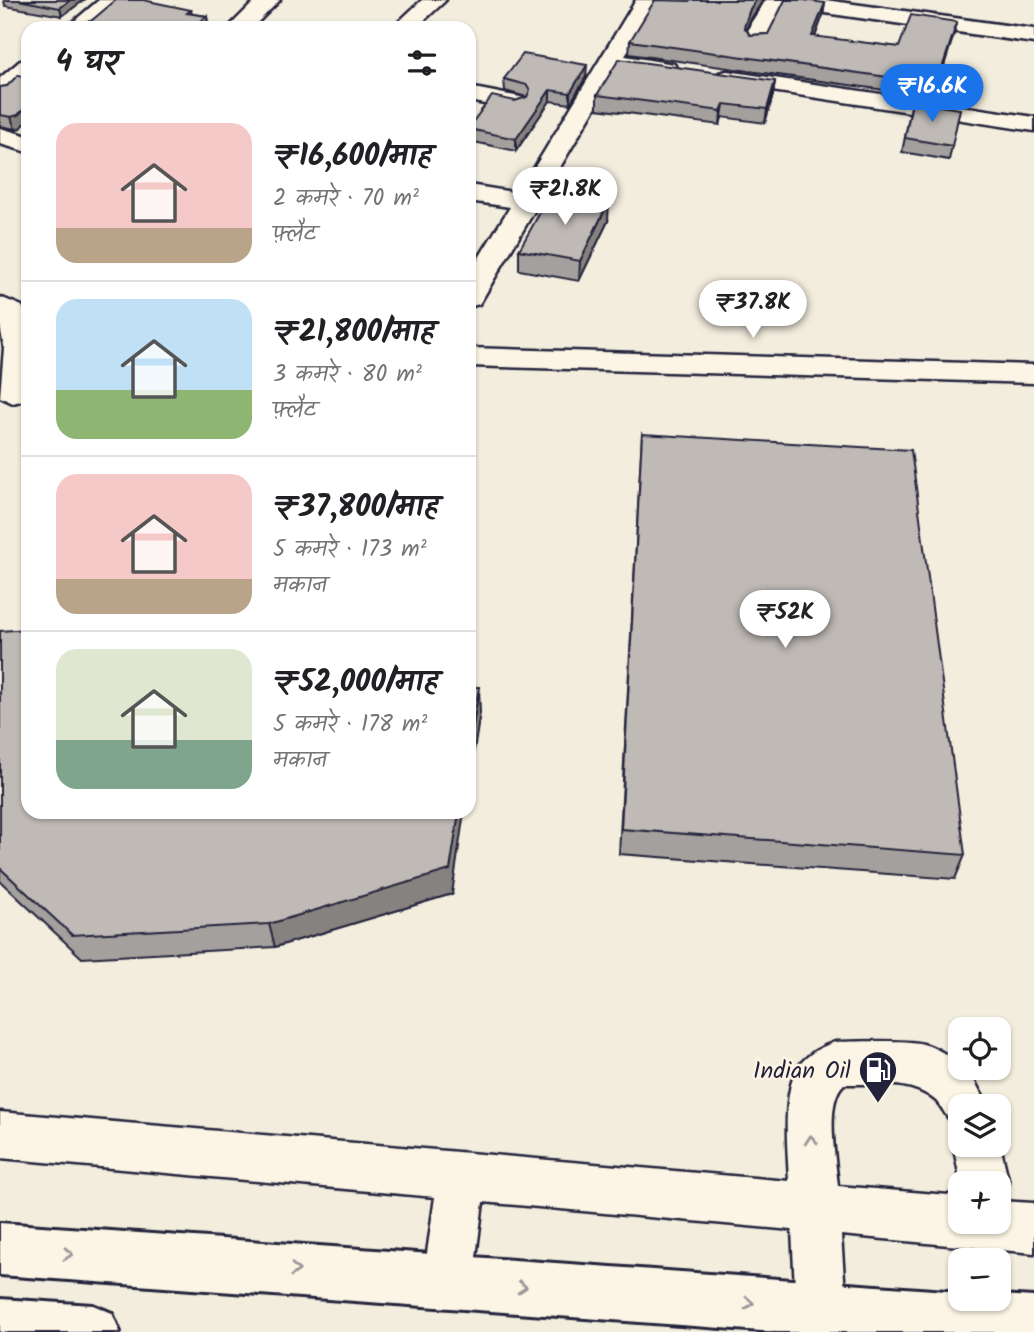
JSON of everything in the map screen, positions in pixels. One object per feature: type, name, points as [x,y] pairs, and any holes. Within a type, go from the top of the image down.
[{"type":"main road","points":[[0,1249],[1034,1324]]},
{"type":"main road","points":[[0,1326],[93,1332]]},
{"type":"street","points":[[86,21],[113,0]]},
{"type":"street","points":[[246,21],[269,0]]},
{"type":"street","points":[[411,21],[435,0]]},
{"type":"street","points":[[476,286],[647,0]]},
{"type":"street","points":[[756,40],[762,23],[776,0],[1034,36]]},
{"type":"street","points":[[610,61],[1034,124]]},
{"type":"street","points":[[0,91],[21,72]]},
{"type":"street","points":[[476,95],[516,103]]},
{"type":"street","points":[[0,136],[21,142]]},
{"type":"street","points":[[476,194],[526,202]]},
{"type":"street","points":[[0,306],[12,312],[19,348],[14,396]]},
{"type":"street","points":[[476,358],[1034,374]]},
{"type":"street","points":[[821,1308],[817,1208],[809,1112],[817,1078],[835,1063],[922,1065],[953,1086],[958,1094]]},
{"type":"street","points":[[0,1135],[817,1208],[948,1214]]},
{"type":"street","points":[[448,1282],[462,1176]]},
{"type":"building","points":[[18,0],[70,0],[60,8]]},
{"type":"building","points":[[116,0],[143,0],[207,16],[201,21],[91,21]]},
{"type":"building","points":[[655,0],[756,0],[744,27],[750,35],[768,34],[785,0],[825,3],[812,36],[899,47],[911,15],[957,22],[937,84],[630,41]]},
{"type":"building","points":[[523,54],[587,65],[570,93],[550,90],[516,139],[476,130],[476,118],[492,96],[515,101],[527,97],[530,90],[527,85],[504,79]]},
{"type":"building","points":[[619,59],[775,81],[767,109],[724,104],[721,111],[597,95]]},
{"type":"building","points":[[18,75],[21,76],[21,112],[11,117],[0,115],[0,87],[7,86]]},
{"type":"building","points":[[912,102],[960,109],[952,146],[905,138]]},
{"type":"building","points":[[551,193],[609,201],[580,261],[519,250]]},
{"type":"building","points":[[642,434],[911,450],[965,855],[621,829]]},
{"type":"building","points":[[21,630],[21,819],[458,819],[450,870],[269,924],[72,935],[0,868],[0,631]]},
{"type":"place","name":"Indian Oil","points":[[878,1104]]}]
